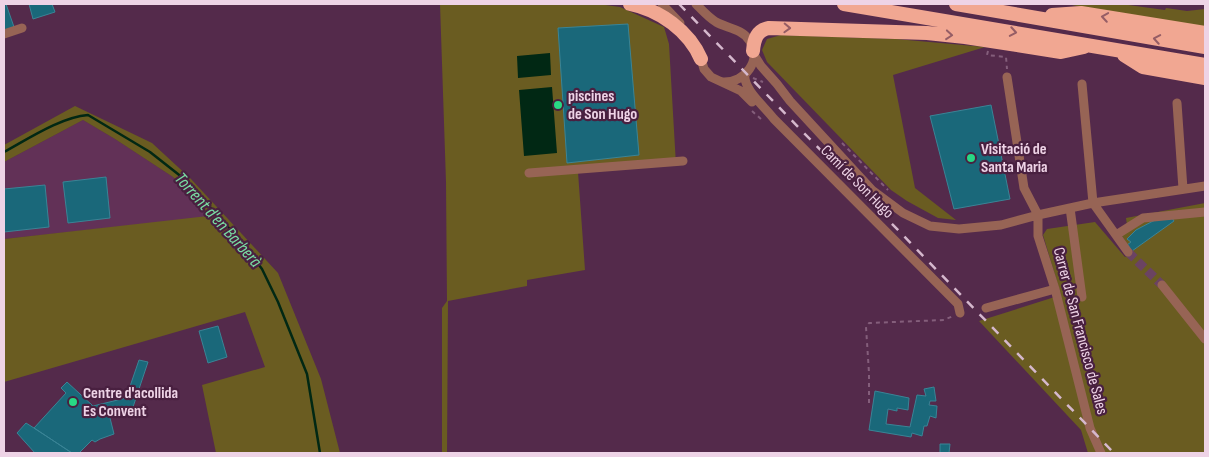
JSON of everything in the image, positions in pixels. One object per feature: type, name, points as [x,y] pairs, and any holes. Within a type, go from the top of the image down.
[{"type":"highway","points":[[630,4],[656,13],[670,21],[692,42],[701,59]]},
{"type":"highway","points":[[844,4],[1205,66]]},
{"type":"highway","points":[[956,4],[1205,47]]},
{"type":"highway","points":[[972,4],[987,9]]},
{"type":"highway","points":[[1031,17],[1081,13],[1205,33]]},
{"type":"highway","points":[[753,53],[756,36],[769,28],[927,33],[1061,52],[1092,46]]},
{"type":"highway","points":[[1114,50],[1144,67],[1205,78]]},
{"type":"street","points":[[662,4],[695,39],[707,73],[720,82],[741,91],[762,112],[774,119]]},
{"type":"street","points":[[696,4],[710,18],[746,36],[752,46],[753,53],[753,63],[746,74]]},
{"type":"street","points":[[4,34],[22,28]]},
{"type":"street","points":[[753,53],[761,66],[790,101]]},
{"type":"street","points":[[720,82],[730,82],[746,74],[756,72],[762,75],[790,101],[872,190],[903,213],[930,226],[959,229],[1001,225],[1093,203],[1205,186]]},
{"type":"street","name":"Camí de Son Hugo","points":[[746,74],[744,79],[748,89],[774,119],[959,308]]},
{"type":"street","name":"Carrer de San Francisco de Sales","points":[[1007,77],[1024,188],[1038,215],[1038,236],[1055,289],[1090,428],[1101,453]]},
{"type":"street","points":[[1082,84],[1093,203],[1128,252]]},
{"type":"street","points":[[1177,103],[1183,189]]},
{"type":"street","points":[[530,172],[683,161]]},
{"type":"street","points":[[1070,208],[1082,297]]},
{"type":"street","points":[[1116,235],[1143,218],[1205,212]]},
{"type":"street","points":[[1162,285],[1205,339]]},
{"type":"street","points":[[986,308],[1055,289]]},
{"type":"path","points":[[837,138],[889,191]]},
{"type":"path","points":[[869,403],[870,373],[866,327],[869,323],[944,320],[959,308]]},
{"type":"shaded area","name":"piscines de Son Hugo","points":[[440,4],[598,4],[620,7],[664,27],[669,44],[676,165],[578,172],[585,270],[527,280],[527,286],[448,301],[447,453],[442,453],[442,308],[447,301],[446,182]]},
{"type":"shaded area","points":[[1066,4],[1121,4],[1187,11],[1205,9],[1205,27],[1160,21]]},
{"type":"shaded area","points":[[781,35],[896,39],[985,47],[893,75],[915,188],[956,220],[938,218],[891,190],[767,62],[762,50],[767,39]]},
{"type":"shaded area","points":[[550,53],[551,75],[518,78],[517,56]]},
{"type":"shaded area","points":[[552,87],[557,153],[524,156],[519,90]]},
{"type":"shaded area","points":[[75,106],[152,143],[191,179],[278,273],[321,379],[340,453],[216,453],[202,385],[265,367],[245,312],[4,382],[4,239],[208,216],[173,177],[83,120],[4,162],[4,145]]},
{"type":"shaded area","points":[[83,120],[173,177],[208,217],[4,239],[4,162]]},
{"type":"shaded area","points":[[1205,203],[1205,453],[1088,453],[1081,430],[979,321],[1061,295],[1043,235],[1047,229],[1095,222],[1125,257],[1132,251],[1122,236],[1127,225],[1126,218]]},
{"type":"building","points":[[4,4],[6,4],[14,27],[4,31]]},
{"type":"building","points":[[29,4],[52,4],[55,12],[33,19]]},
{"type":"building","points":[[628,24],[639,155],[567,163],[558,28]]},
{"type":"building","name":"Visitació de Santa Maria","points":[[991,105],[1010,199],[954,209],[930,116]]},
{"type":"building","points":[[106,177],[110,218],[68,223],[63,182]]},
{"type":"building","points":[[45,185],[49,227],[4,232],[4,189]]},
{"type":"building","points":[[1170,215],[1174,221],[1132,251],[1127,245],[1131,242],[1127,239],[1136,230],[1157,219]]},
{"type":"building","points":[[218,326],[227,357],[208,363],[199,331]]},
{"type":"building","name":"Centre d'acollida Es Convent","points":[[139,360],[148,362],[131,413],[123,415],[122,408],[109,414],[114,434],[95,442],[92,440],[79,453],[72,453],[34,428],[66,393],[61,388],[67,382],[93,406],[126,398]]},
{"type":"building","points":[[934,387],[936,401],[930,401],[929,405],[937,406],[936,418],[930,416],[927,426],[924,426],[922,436],[912,433],[911,437],[869,430],[875,391],[909,398],[908,410],[897,408],[897,411],[888,409],[886,424],[910,427],[917,395],[926,396],[924,389]]},
{"type":"building","points":[[26,423],[72,453],[35,453],[17,433]]},
{"type":"building","points":[[940,444],[950,444],[949,453],[940,453]]},
{"type":"waterway","name":"Torrent d'en Barberà","points":[[4,152],[56,124],[88,115],[150,152],[183,178],[239,239],[262,269],[278,302],[307,374],[320,453]]},
{"type":"tunnel","points":[[1128,252],[1162,285]]},
{"type":"railway","points":[[679,4],[1114,453]]},
{"type":"place","name":"piscines de Son Hugo","points":[[558,105]]},
{"type":"place","name":"Visitació de Santa Maria","points":[[971,158]]},
{"type":"place","name":"Centre d'acollida Es Convent","points":[[73,402]]}]
